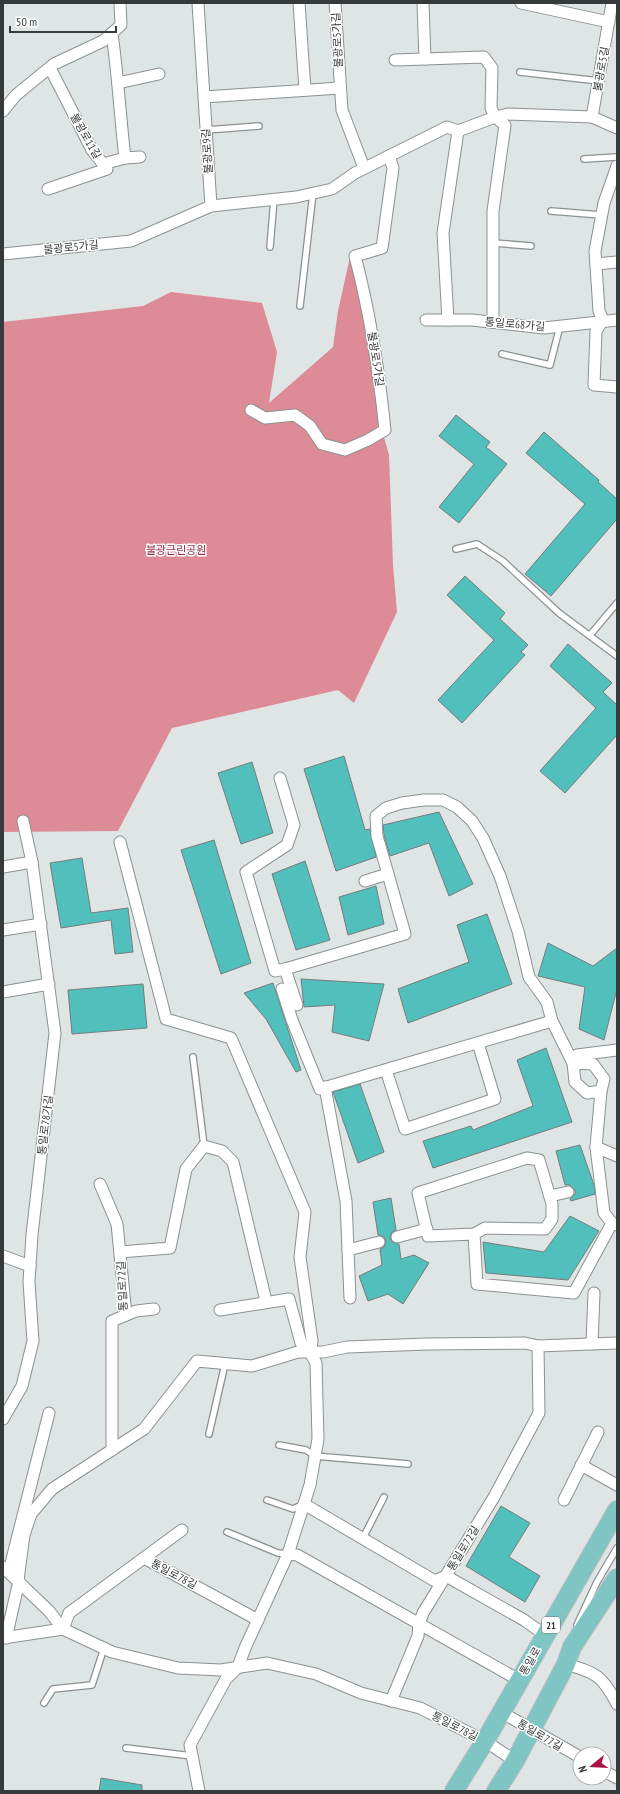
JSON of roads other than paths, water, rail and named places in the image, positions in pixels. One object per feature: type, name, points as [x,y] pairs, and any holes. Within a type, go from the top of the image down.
[{"type":"main road","name":"통일로","points":[[454,1791],[485,1741],[617,1510]]},
{"type":"main road","points":[[496,1791],[515,1761],[566,1664],[572,1647],[617,1578]]},
{"type":"street","points":[[3,111],[16,95],[54,64],[103,41],[112,34],[121,25],[120,3]]},
{"type":"street","name":"불광로9길","points":[[198,3],[211,206]]},
{"type":"street","points":[[299,3],[305,90]]},
{"type":"street","name":"불광로5가길","points":[[335,3],[342,110],[364,168]]},
{"type":"street","points":[[423,3],[425,59]]},
{"type":"street","points":[[521,3],[609,22]]},
{"type":"street","name":"불광로5길","points":[[592,117],[612,3]]},
{"type":"street","points":[[112,34],[118,84],[119,110],[126,158]]},
{"type":"street","points":[[395,60],[484,57],[492,68],[491,108],[495,117],[506,125],[493,211],[493,322]]},
{"type":"street","name":"불광로11길","points":[[48,189],[107,169],[92,150],[50,68]]},
{"type":"street","points":[[118,84],[160,74]]},
{"type":"street","points":[[204,97],[340,88]]},
{"type":"street","name":"불광로5가길","points":[[3,254],[131,241],[211,206],[274,199],[332,189],[364,168],[447,127],[458,130],[508,114],[592,117]]},
{"type":"street","points":[[592,117],[617,128]]},
{"type":"street","points":[[448,320],[443,233],[458,130]]},
{"type":"street","name":"불광로5가길","points":[[252,410],[265,418],[295,415],[310,426],[322,444],[345,450],[368,440],[385,430],[372,329],[365,293],[355,256],[382,248],[393,168],[389,156]]},
{"type":"street","points":[[103,164],[126,158],[140,157]]},
{"type":"street","points":[[617,166],[604,203],[595,251],[599,312],[603,320],[596,331],[594,385],[617,387]]},
{"type":"street","points":[[596,264],[617,262]]},
{"type":"street","name":"통일로68가길","points":[[426,320],[493,322],[544,328],[603,320],[617,320]]},
{"type":"street","points":[[280,778],[294,825],[287,845],[246,872],[276,971],[405,934],[377,836],[376,816],[386,808],[424,800],[443,800],[457,807],[472,821],[484,838],[500,876],[516,923],[529,977],[547,1002],[552,1021],[573,1062],[575,1082],[587,1093],[601,1091]]},
{"type":"street","name":"통일로78가길","points":[[3,1419],[22,1386],[33,1341],[29,1282],[32,1235],[56,1034],[32,862],[23,821]]},
{"type":"street","points":[[120,842],[166,1019],[231,1038],[305,1212],[300,1257],[312,1341],[310,1352]]},
{"type":"street","points":[[3,866],[32,862]]},
{"type":"street","points":[[364,880],[388,874]]},
{"type":"street","points":[[3,930],[41,924]]},
{"type":"street","points":[[285,969],[296,1005]]},
{"type":"street","points":[[3,992],[49,984]]},
{"type":"street","points":[[282,989],[292,1020],[320,1089],[552,1021]]},
{"type":"street","points":[[386,1070],[405,1129],[495,1100],[478,1043]]},
{"type":"street","points":[[573,1062],[578,1055],[617,1050]]},
{"type":"street","points":[[474,1234],[477,1284],[574,1293],[615,1224],[604,1213],[597,1185],[596,1147],[601,1091],[604,1079],[593,1064],[573,1062]]},
{"type":"street","points":[[326,1087],[346,1201],[350,1298]]},
{"type":"street","points":[[204,1146],[222,1151],[233,1162],[266,1301]]},
{"type":"street","name":"통일로72길","points":[[112,1450],[112,1320],[126,1315],[120,1252],[170,1248],[186,1169],[204,1146]]},
{"type":"street","points":[[596,1147],[617,1156]]},
{"type":"street","points":[[527,1158],[540,1160],[550,1196],[552,1219],[545,1230],[484,1228],[474,1234],[428,1236],[418,1193],[527,1158]]},
{"type":"street","points":[[100,1184],[117,1224],[120,1252]]},
{"type":"street","points":[[550,1196],[568,1192]]},
{"type":"street","points":[[398,1237],[427,1229]]},
{"type":"street","points":[[348,1250],[379,1242]]},
{"type":"street","points":[[3,1256],[30,1266]]},
{"type":"street","points":[[592,1344],[594,1293]]},
{"type":"street","points":[[199,1791],[190,1745],[226,1679],[238,1667],[288,1554],[310,1485],[318,1439],[316,1363],[310,1352],[301,1343],[289,1298],[220,1310]]},
{"type":"street","points":[[126,1315],[136,1311],[154,1309]]},
{"type":"street","points":[[63,1629],[4,1638],[19,1580],[24,1535],[31,1514],[52,1489],[144,1429],[197,1361],[252,1366],[298,1352],[323,1352],[347,1348],[427,1344],[525,1343],[538,1346],[617,1343]]},
{"type":"street","name":"통일로72길","points":[[304,1504],[436,1581],[446,1576],[494,1497],[539,1413],[538,1346]]},
{"type":"street","name":"통일로78길","points":[[50,1413],[6,1569],[50,1611],[63,1629],[112,1652],[178,1668],[221,1670],[267,1663],[316,1674],[361,1693],[420,1708],[485,1741],[515,1761]]},
{"type":"street","points":[[564,1500],[598,1432]]},
{"type":"street","points":[[581,1465],[617,1485]]},
{"type":"street","points":[[144,1558],[182,1530]]},
{"type":"street","points":[[288,1554],[297,1555],[520,1680]]},
{"type":"street","name":"통일로78길","points":[[63,1629],[68,1613],[144,1558],[258,1620]]},
{"type":"street","points":[[391,1701],[418,1636],[419,1624],[423,1613],[446,1576],[524,1620],[545,1635]]},
{"type":"street","points":[[566,1664],[590,1671],[607,1684],[617,1704]]},
{"type":"street","name":"통일로77길","points":[[501,1712],[572,1753]]},
{"type":"lane","points":[[520,72],[599,81]]},
{"type":"lane","points":[[206,130],[259,126]]},
{"type":"lane","points":[[584,159],[617,157]]},
{"type":"lane","points":[[300,306],[313,193]]},
{"type":"lane","points":[[270,247],[274,199]]},
{"type":"lane","points":[[552,211],[601,215]]},
{"type":"lane","points":[[494,243],[531,246]]},
{"type":"lane","points":[[502,354],[550,365],[560,326]]},
{"type":"lane","points":[[456,549],[477,544],[503,560],[559,613],[617,656]]},
{"type":"lane","points":[[590,635],[617,603]]},
{"type":"lane","points":[[193,1057],[204,1146]]},
{"type":"lane","points":[[209,1434],[225,1364]]},
{"type":"lane","points":[[279,1445],[306,1450],[315,1456],[408,1464]]},
{"type":"lane","points":[[363,1538],[384,1498]]},
{"type":"lane","points":[[267,1500],[293,1509],[304,1504]]},
{"type":"lane","points":[[227,1532],[278,1554],[288,1554]]},
{"type":"lane","points":[[572,1647],[575,1629],[597,1582],[617,1548]]},
{"type":"lane","points":[[44,1703],[53,1689],[92,1685],[104,1648]]},
{"type":"lane","points":[[126,1748],[192,1756]]},
{"type":"park label","name":"불광근린공원","points":[[176,550]]}]
